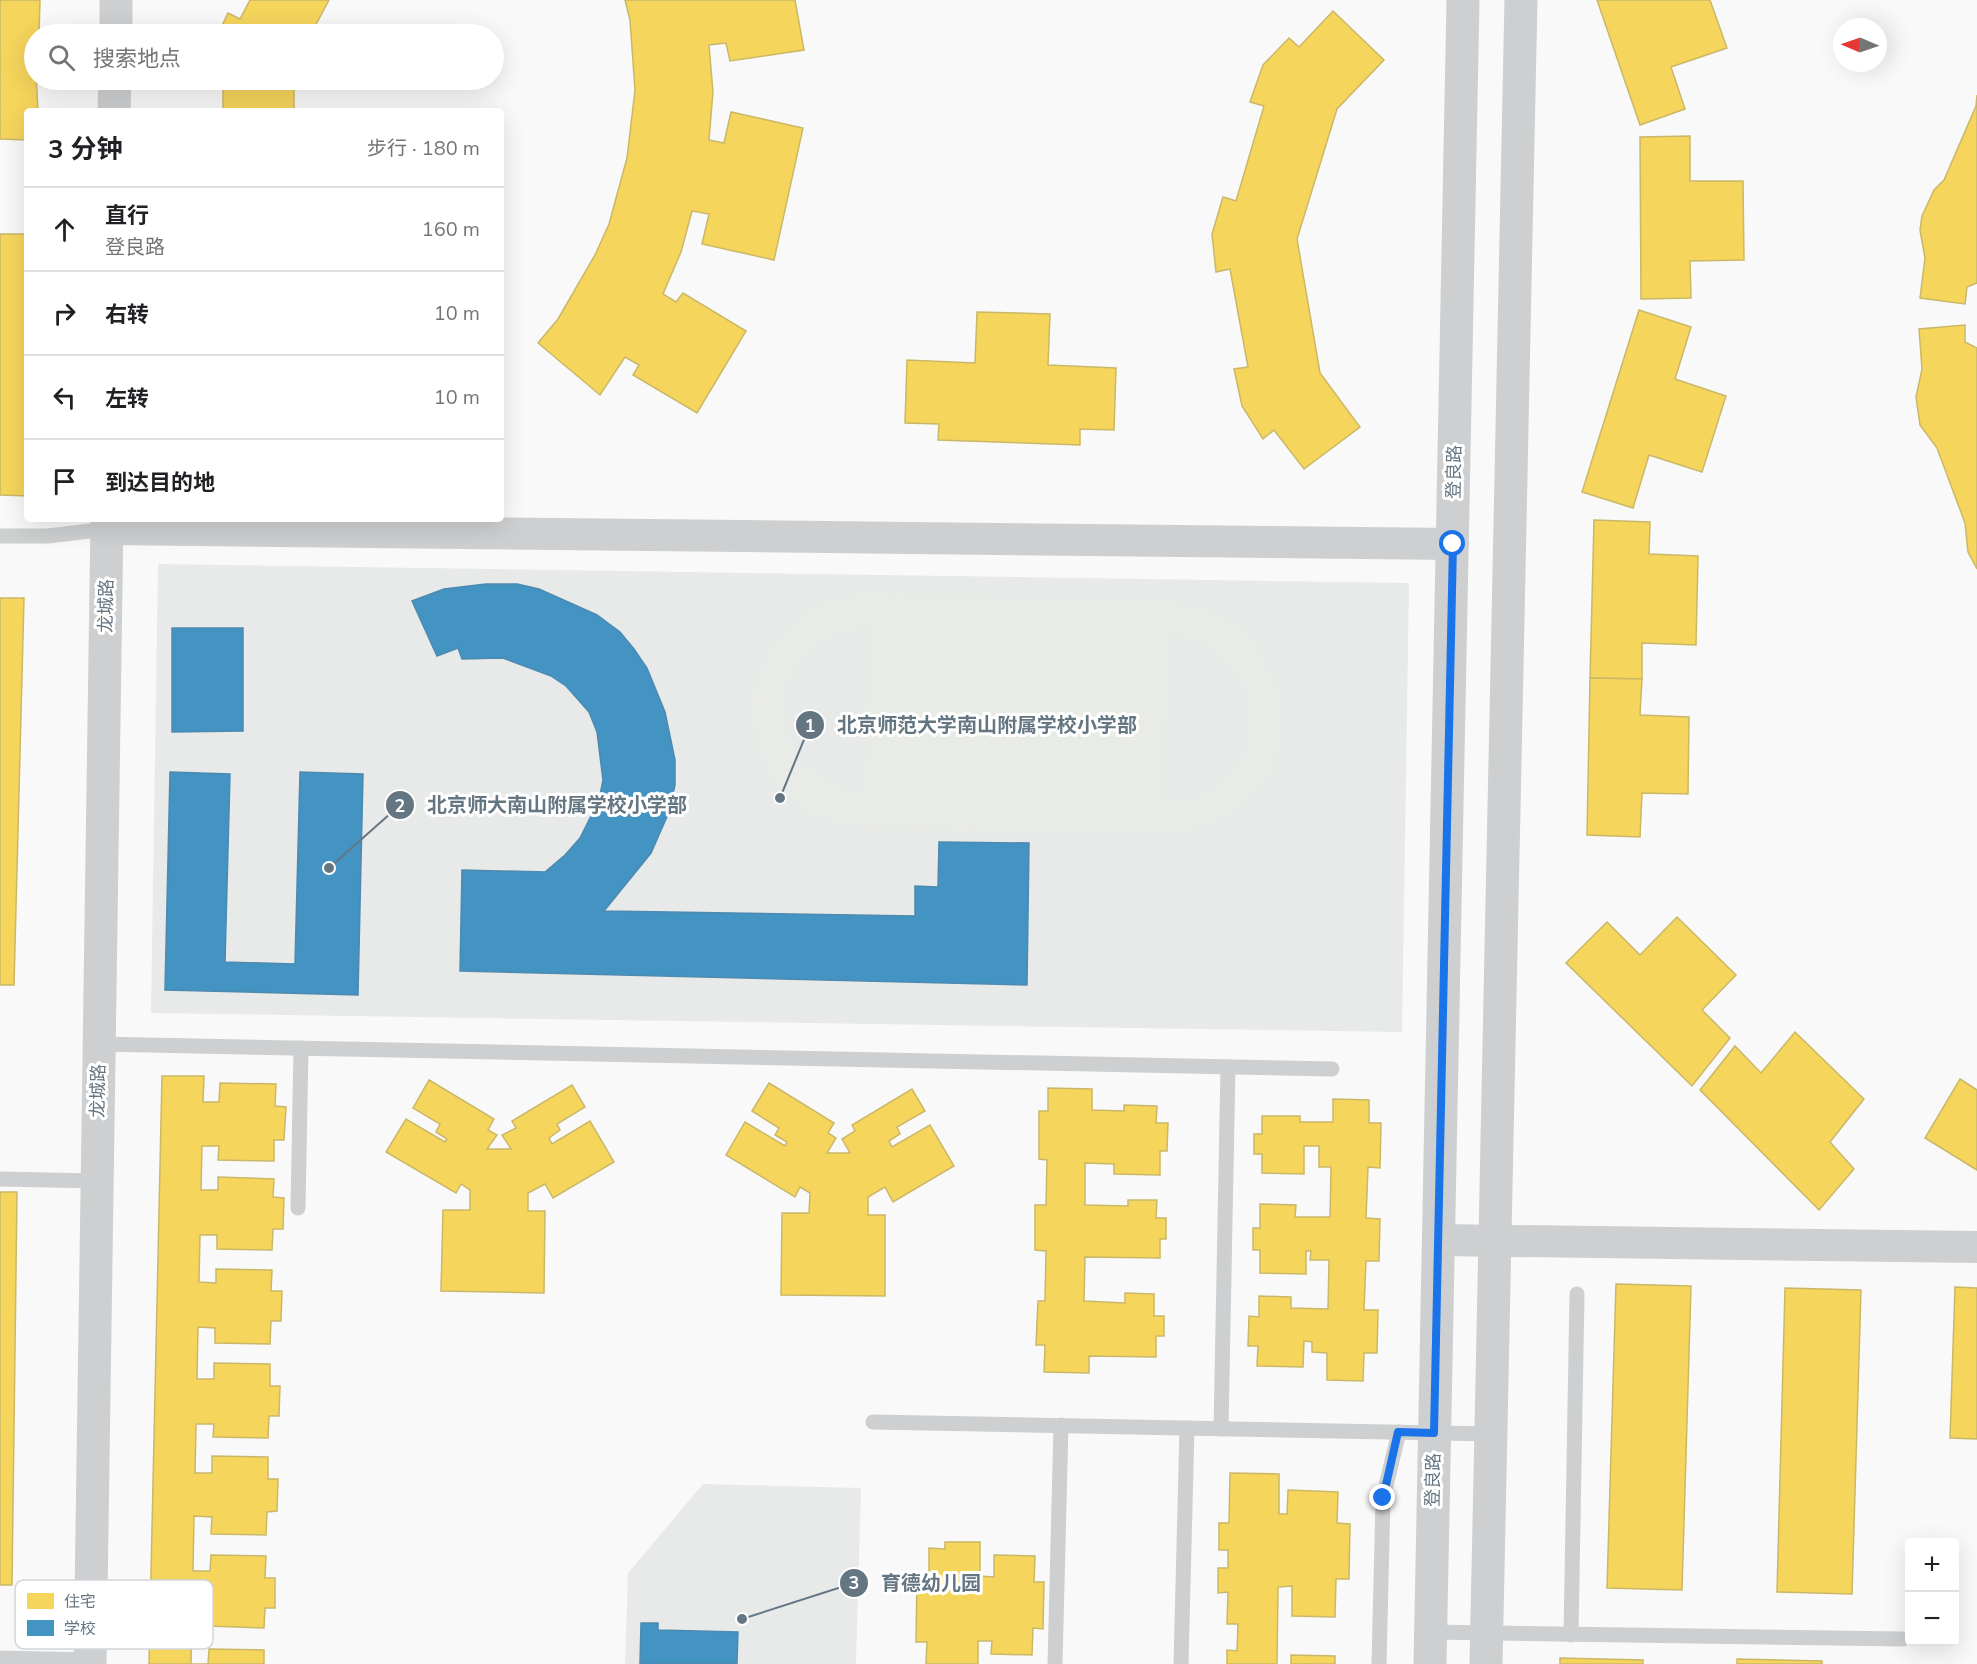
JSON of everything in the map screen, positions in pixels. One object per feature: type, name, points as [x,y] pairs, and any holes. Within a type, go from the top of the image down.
[{"type":"street","points":[[116,0],[116,24]]},
{"type":"street","name":"登良路","points":[[1430,1664],[1463,0]]},
{"type":"street","points":[[1486,1649],[1521,0]]},
{"type":"street","points":[[114,108],[115,90]]},
{"type":"street","points":[[107,524],[1453,544]]},
{"type":"street","name":"龙城路","points":[[91,1580],[107,524]]},
{"type":"street","points":[[1438,1240],[1977,1247]]},
{"type":"lane","points":[[0,536],[48,536],[107,524]]},
{"type":"lane","points":[[99,1044],[1332,1069]]},
{"type":"lane","points":[[298,1208],[301,1048]]},
{"type":"lane","points":[[1221,1429],[1228,1067]]},
{"type":"lane","points":[[0,1179],[97,1181]]},
{"type":"lane","points":[[1571,1635],[1578,1294]]},
{"type":"lane","points":[[873,1422],[1492,1434]]},
{"type":"lane","points":[[1055,1664],[1061,1425]]},
{"type":"lane","points":[[1181,1664],[1187,1428]]},
{"type":"lane","points":[[1379,1664],[1383,1498],[1398,1432]]},
{"type":"lane","points":[[1431,1632],[1486,1649],[1571,1635],[1903,1639]]},
{"type":"lane","points":[[0,1658],[90,1662]]},
{"type":"shaded area","points":[[158,564],[1409,583],[1402,1032],[151,1013]]},
{"type":"shaded area","points":[[868,593],[1171,601],[1215,611],[1228,618],[1248,635],[1264,657],[1276,681],[1282,708],[1282,735],[1276,761],[1264,784],[1236,812],[1198,829],[1176,834],[863,828],[819,818],[806,811],[782,790],[765,765],[755,738],[752,708],[757,679],[768,652],[786,628],[811,608],[839,598]],"holes":[[[870,628],[865,794],[829,782],[804,762],[789,736],[785,708],[791,680],[807,656],[833,638]],[[1168,635],[1197,641],[1219,656],[1236,676],[1246,700],[1249,726],[1243,752],[1229,774],[1205,792],[1164,801]]]},
{"type":"shaded area","points":[[703,1484],[861,1488],[856,1664],[625,1664],[628,1573]]},
{"type":"building: 住宅","points":[[0,0],[40,0],[39,24],[24,24],[24,90],[37,90],[38,108],[24,108],[24,140],[0,139]]},
{"type":"building: 住宅","points":[[250,0],[329,0],[316,24],[223,24],[228,13],[240,19]]},
{"type":"building: 住宅","points":[[625,0],[795,0],[804,50],[730,61],[726,43],[709,45],[713,92],[709,140],[724,143],[731,112],[803,128],[774,260],[702,244],[709,214],[692,211],[681,252],[663,294],[676,302],[683,293],[746,331],[697,413],[633,375],[639,365],[625,357],[600,395],[538,343],[558,319],[595,255],[609,224],[627,158],[635,90],[630,20]]},
{"type":"building: 住宅","points":[[1597,0],[1710,0],[1727,48],[1671,67],[1685,109],[1640,125]]},
{"type":"building: 住宅","points":[[1333,11],[1384,60],[1337,109],[1297,239],[1320,373],[1360,427],[1304,469],[1274,430],[1263,439],[1242,406],[1234,369],[1248,367],[1230,269],[1216,272],[1212,234],[1223,197],[1236,201],[1264,106],[1250,102],[1263,65],[1289,38],[1299,47]]},
{"type":"building: 住宅","points":[[223,90],[294,90],[294,108],[223,108]]},
{"type":"building: 住宅","points":[[1977,95],[1977,283],[1967,287],[1965,304],[1920,298],[1925,258],[1920,230],[1922,216],[1934,190],[1944,180],[1976,106]]},
{"type":"building: 住宅","points":[[1690,136],[1690,181],[1743,181],[1744,260],[1690,261],[1691,298],[1641,299],[1640,137]]},
{"type":"building: 住宅","points":[[0,234],[24,234],[24,496],[0,495]]},
{"type":"building: 住宅","points":[[1639,310],[1691,327],[1675,379],[1726,396],[1702,472],[1649,455],[1633,508],[1582,492]]},
{"type":"building: 住宅","points":[[977,312],[1050,314],[1048,365],[1116,368],[1114,430],[1080,429],[1080,445],[938,440],[939,424],[905,423],[907,360],[975,363]]},
{"type":"building: 住宅","points":[[1965,325],[1965,342],[1977,348],[1977,569],[1968,552],[1965,523],[1937,448],[1920,425],[1916,397],[1922,369],[1919,329]]},
{"type":"building: 住宅","points":[[1594,520],[1650,522],[1649,554],[1698,556],[1696,645],[1642,643],[1642,679],[1590,678]]},
{"type":"building: 住宅","points":[[0,598],[24,598],[14,985],[0,985]]},
{"type":"building: 住宅","points":[[1590,678],[1642,679],[1640,715],[1689,717],[1688,794],[1642,793],[1640,837],[1587,835]]},
{"type":"building: 住宅","points":[[1677,917],[1736,975],[1702,1010],[1730,1038],[1692,1086],[1566,963],[1607,922],[1640,955]]},
{"type":"building: 住宅","points":[[1795,1032],[1864,1099],[1830,1142],[1854,1169],[1819,1210],[1700,1090],[1735,1046],[1761,1073]]},
{"type":"building: 住宅","points":[[162,1076],[204,1076],[203,1102],[219,1102],[220,1083],[276,1084],[275,1106],[286,1107],[284,1140],[274,1140],[274,1161],[218,1160],[219,1146],[202,1146],[201,1190],[218,1190],[218,1177],[274,1179],[273,1197],[284,1198],[283,1229],[273,1229],[272,1250],[217,1249],[217,1235],[200,1235],[199,1282],[216,1283],[216,1269],[272,1270],[271,1291],[282,1291],[281,1321],[271,1321],[270,1344],[215,1343],[215,1328],[198,1327],[197,1379],[214,1379],[214,1363],[270,1364],[270,1386],[280,1386],[279,1416],[269,1416],[268,1438],[213,1437],[214,1424],[196,1424],[195,1473],[212,1473],[212,1456],[268,1457],[268,1479],[278,1479],[277,1511],[267,1512],[266,1535],[211,1534],[212,1517],[194,1516],[193,1571],[210,1571],[211,1555],[266,1556],[265,1578],[275,1578],[275,1608],[265,1608],[264,1628],[213,1626],[213,1580],[151,1580]]},
{"type":"building: 住宅","points":[[1960,1079],[1977,1090],[1977,1170],[1925,1138]]},
{"type":"building: 住宅","points":[[429,1080],[494,1119],[488,1130],[497,1135],[487,1149],[511,1149],[502,1135],[516,1128],[512,1121],[572,1085],[585,1107],[557,1124],[560,1130],[549,1138],[552,1144],[590,1121],[614,1162],[553,1198],[545,1184],[528,1193],[528,1211],[545,1211],[544,1293],[441,1291],[443,1210],[470,1210],[470,1190],[461,1184],[456,1193],[386,1152],[406,1119],[445,1142],[447,1139],[436,1132],[440,1124],[413,1108]]},
{"type":"building: 住宅","points":[[769,1083],[834,1123],[828,1133],[836,1138],[827,1153],[850,1153],[842,1139],[855,1131],[852,1125],[912,1089],[925,1111],[897,1127],[900,1134],[889,1141],[892,1147],[930,1125],[954,1166],[893,1202],[885,1187],[868,1197],[868,1215],[885,1215],[885,1296],[781,1295],[782,1213],[809,1213],[810,1193],[800,1187],[795,1197],[726,1155],[745,1122],[785,1146],[787,1142],[775,1135],[779,1128],[752,1111]]},
{"type":"building: 住宅","points":[[1048,1088],[1092,1089],[1092,1110],[1124,1111],[1124,1105],[1157,1106],[1156,1123],[1168,1123],[1167,1151],[1160,1151],[1160,1175],[1114,1174],[1114,1164],[1085,1163],[1085,1205],[1128,1206],[1128,1200],[1157,1200],[1156,1218],[1166,1218],[1166,1239],[1160,1239],[1160,1258],[1085,1257],[1084,1301],[1125,1303],[1125,1293],[1154,1294],[1154,1316],[1164,1316],[1164,1336],[1156,1336],[1156,1357],[1089,1356],[1089,1373],[1044,1372],[1045,1345],[1036,1345],[1038,1301],[1045,1301],[1046,1251],[1035,1250],[1035,1205],[1046,1205],[1047,1160],[1039,1159],[1039,1111],[1048,1111]]},
{"type":"building: 住宅","points":[[1333,1099],[1369,1100],[1369,1123],[1381,1123],[1380,1168],[1368,1167],[1366,1218],[1380,1219],[1379,1261],[1366,1261],[1364,1310],[1378,1310],[1377,1353],[1364,1353],[1363,1381],[1327,1380],[1327,1353],[1312,1352],[1312,1342],[1304,1341],[1303,1367],[1257,1366],[1258,1346],[1248,1346],[1249,1316],[1259,1317],[1259,1296],[1291,1297],[1291,1308],[1328,1309],[1329,1260],[1310,1260],[1311,1251],[1306,1251],[1306,1274],[1260,1273],[1260,1250],[1253,1250],[1253,1228],[1260,1228],[1260,1204],[1296,1205],[1295,1217],[1330,1217],[1331,1167],[1319,1167],[1319,1146],[1304,1146],[1304,1174],[1262,1173],[1262,1154],[1254,1154],[1254,1134],[1262,1134],[1262,1116],[1300,1116],[1300,1122],[1333,1122]]},
{"type":"building: 住宅","points":[[0,1192],[17,1192],[12,1585],[0,1585]]},
{"type":"building: 住宅","points":[[1616,1284],[1691,1286],[1682,1590],[1607,1588]]},
{"type":"building: 住宅","points":[[1955,1287],[1977,1288],[1977,1439],[1950,1438]]},
{"type":"building: 住宅","points":[[1785,1288],[1861,1290],[1852,1594],[1777,1592]]},
{"type":"building: 住宅","points":[[1230,1473],[1279,1474],[1279,1514],[1287,1514],[1288,1490],[1338,1492],[1337,1523],[1350,1524],[1349,1579],[1336,1579],[1335,1617],[1292,1616],[1292,1586],[1278,1587],[1277,1664],[1227,1664],[1227,1650],[1237,1651],[1238,1624],[1227,1624],[1228,1592],[1218,1593],[1218,1568],[1228,1568],[1228,1550],[1219,1550],[1219,1523],[1229,1523]]},
{"type":"building: 住宅","points":[[945,1542],[980,1542],[980,1576],[994,1577],[994,1555],[1035,1556],[1034,1582],[1044,1582],[1043,1629],[1033,1628],[1032,1655],[991,1654],[992,1641],[978,1641],[978,1664],[926,1664],[927,1642],[916,1642],[917,1577],[929,1577],[929,1548],[945,1549]]},
{"type":"building: 住宅","points":[[149,1649],[191,1649],[191,1664],[149,1664]]},
{"type":"building: 住宅","points":[[209,1649],[264,1650],[264,1664],[208,1664]]},
{"type":"building: 住宅","points":[[1291,1655],[1335,1656],[1335,1664],[1291,1664]]},
{"type":"building: 住宅","points":[[1560,1658],[1643,1660],[1643,1664],[1560,1664]]},
{"type":"building: 住宅","points":[[1737,1659],[1822,1661],[1822,1664],[1737,1664]]},
{"type":"building: 学校","points":[[486,584],[517,584],[539,589],[597,615],[620,632],[634,649],[647,668],[665,712],[675,760],[675,785],[669,812],[651,853],[604,911],[915,916],[915,886],[938,887],[939,842],[1029,843],[1027,985],[460,971],[462,870],[545,872],[580,838],[599,800],[603,780],[597,732],[589,712],[566,686],[551,676],[503,658],[462,659],[458,648],[437,656],[412,601],[444,589]]},
{"type":"building: 学校","points":[[172,628],[243,628],[243,731],[172,732]]},
{"type":"building: 学校","points":[[170,772],[230,774],[225,962],[295,964],[300,772],[363,774],[358,995],[165,990]]},
{"type":"building: 学校","points":[[641,1623],[658,1623],[658,1630],[738,1632],[737,1664],[640,1664]]},
{"type":"place","name":"北京师范大学南山附属学校小学部","points":[[780,798]]},
{"type":"place","name":"北京师大南山附属学校小学部","points":[[329,868]]},
{"type":"place","name":"育德幼儿园","points":[[742,1619]]},
{"type":"route","points":[[1383,1498],[1398,1432],[1434,1433],[1453,544]]}]
